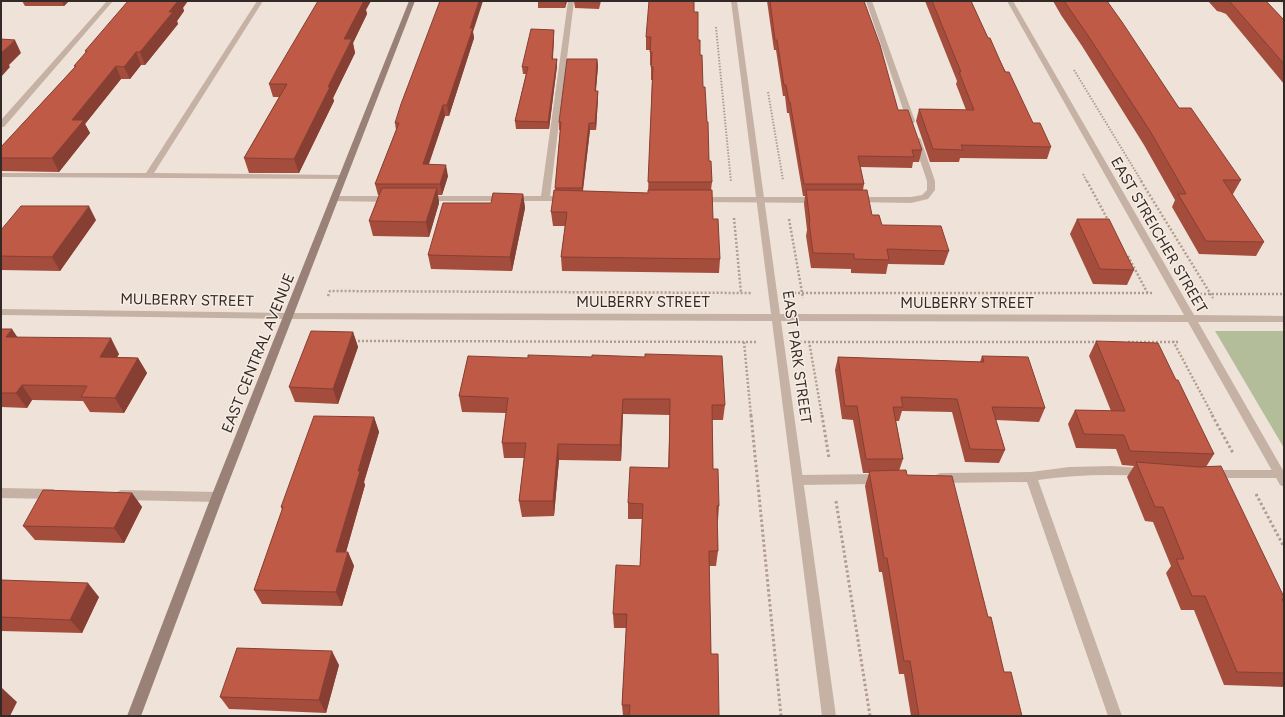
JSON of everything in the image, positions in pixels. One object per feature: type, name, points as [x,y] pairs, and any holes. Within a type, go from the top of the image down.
[{"type":"street","points":[[1,125],[110,1]]},
{"type":"street","points":[[148,176],[260,1]]},
{"type":"street","name":"EAST CENTRAL AVENUE","points":[[134,716],[217,497],[412,1]]},
{"type":"street","points":[[545,199],[571,1]]},
{"type":"street","name":"EAST PARK STREET","points":[[734,1],[829,716]]},
{"type":"street","points":[[848,200],[911,200],[925,197],[931,190],[931,181],[869,1]]},
{"type":"street","name":"EAST STREICHER STREET","points":[[1010,1],[1282,478]]},
{"type":"street","points":[[1,175],[343,177]]},
{"type":"street","points":[[334,199],[397,199]]},
{"type":"street","points":[[420,199],[576,200]]},
{"type":"street","points":[[686,200],[825,200]]},
{"type":"street","name":"MULBERRY STREET","points":[[1,312],[289,316],[1284,319]]},
{"type":"street","points":[[928,478],[1031,477],[1069,471],[1112,470],[1150,472]]},
{"type":"street","points":[[1197,474],[1245,474],[1282,478]]},
{"type":"street","points":[[1031,477],[1115,716]]},
{"type":"street","points":[[798,480],[888,479]]},
{"type":"street","points":[[1,493],[63,494]]},
{"type":"street","points":[[109,495],[217,497]]},
{"type":"path","points":[[1281,1],[1284,4]]},
{"type":"path","points":[[715,25],[733,200],[745,350],[781,716]]},
{"type":"path","points":[[1074,69],[1226,318]]},
{"type":"path","points":[[767,85],[870,716]]},
{"type":"path","points":[[1080,168],[1110,224]]},
{"type":"path","points":[[1125,251],[1284,547]]},
{"type":"green space","points":[[1215,331],[1284,331],[1284,448]]},
{"type":"building","points":[[128,1],[178,1],[169,12],[173,12],[140,52],[136,52],[124,67],[116,66],[72,120],[84,120],[52,158],[1,158],[1,147],[76,66],[74,66],[87,51],[85,51]]},
{"type":"building","points":[[318,1],[364,1],[344,39],[352,39],[328,87],[330,87],[294,159],[244,158],[287,84],[269,84]]},
{"type":"building","points":[[440,1],[479,1],[470,28],[473,28],[447,105],[443,105],[423,164],[446,165],[440,184],[375,184],[399,123],[395,123],[401,104]]},
{"type":"building","points":[[574,1],[599,1],[599,2]]},
{"type":"building","points":[[649,1],[694,1],[694,12],[698,12],[698,40],[700,40],[700,55],[702,55],[703,87],[705,87],[709,161],[711,161],[712,182],[648,182],[653,67],[651,67],[652,52],[650,52],[651,37],[646,37]]},
{"type":"building","points":[[770,1],[864,1],[880,45],[898,110],[908,110],[922,150],[912,150],[914,157],[858,156],[864,184],[804,184],[790,102],[786,85],[784,85],[777,40],[775,40]]},
{"type":"building","points":[[932,1],[971,1],[1005,72],[1009,72],[1033,123],[1040,123],[1051,147],[961,145],[963,150],[933,149],[919,109],[974,110],[959,72],[961,72]]},
{"type":"building","points":[[1064,1],[1107,1],[1179,108],[1191,108],[1241,180],[1223,180],[1264,242],[1206,241],[1178,194],[1186,194],[1150,131]]},
{"type":"building","points":[[1228,1],[1266,1],[1284,20],[1284,64],[1231,3]]},
{"type":"building","points":[[531,29],[554,30],[552,59],[557,59],[548,122],[515,121],[528,67],[522,67]]},
{"type":"building","points":[[1,39],[15,40],[1,53]]},
{"type":"building","points":[[567,59],[597,59],[595,91],[598,91],[595,123],[589,123],[582,188],[555,188],[561,122],[559,122]]},
{"type":"building","points":[[382,188],[437,188],[426,222],[369,221]]},
{"type":"building","points":[[554,190],[648,193],[648,190],[712,190],[713,219],[718,219],[720,259],[561,257],[567,212],[551,212]]},
{"type":"building","points":[[806,190],[867,190],[872,215],[879,215],[882,225],[941,226],[949,251],[887,249],[889,260],[854,259],[854,254],[813,253]]},
{"type":"building","points":[[493,193],[523,194],[510,257],[428,255],[443,203],[491,203]]},
{"type":"building","points":[[21,206],[89,206],[52,257],[1,256],[1,230]]},
{"type":"building","points":[[1077,219],[1109,219],[1134,270],[1100,269]]},
{"type":"building","points":[[1,329],[12,329],[6,337],[111,338],[100,357],[138,358],[115,398],[81,397],[87,386],[22,385],[16,393],[1,393]]},
{"type":"building","points":[[311,331],[353,332],[333,389],[289,387]]},
{"type":"building","points":[[1096,341],[1158,343],[1214,454],[1130,451],[1124,435],[1084,434],[1075,410],[1125,411]]},
{"type":"building","points":[[645,354],[722,356],[725,405],[712,405],[713,469],[718,469],[718,551],[709,551],[711,654],[718,654],[719,716],[629,716],[630,705],[622,705],[627,614],[613,614],[616,565],[640,566],[643,504],[628,503],[630,467],[669,468],[670,399],[623,399],[620,445],[558,444],[553,501],[519,501],[526,443],[502,443],[508,398],[459,396],[468,356],[528,358],[528,355],[592,357],[592,355],[645,357]]},
{"type":"building","points":[[982,356],[1028,357],[1045,408],[992,407],[1005,450],[970,449],[957,399],[901,397],[903,407],[893,407],[903,459],[866,459],[857,406],[845,406],[838,357],[984,362]]},
{"type":"building","points":[[314,416],[374,417],[336,552],[348,552],[336,592],[254,590],[283,507],[281,507]]},
{"type":"building","points":[[1136,462],[1199,467],[1221,466],[1284,597],[1284,599],[1282,599],[1284,603],[1284,673],[1237,672],[1205,596],[1192,596],[1176,559],[1184,559],[1163,507],[1155,507]]},
{"type":"building","points":[[906,470],[907,475],[952,476],[988,617],[991,617],[1004,672],[1011,672],[1022,716],[919,716],[910,661],[904,661],[887,558],[884,558],[869,471]]},
{"type":"building","points":[[43,490],[132,493],[114,528],[23,526]]},
{"type":"building","points":[[1,580],[88,583],[70,620],[1,617]]},
{"type":"building","points":[[237,648],[332,651],[319,700],[220,697]]}]
